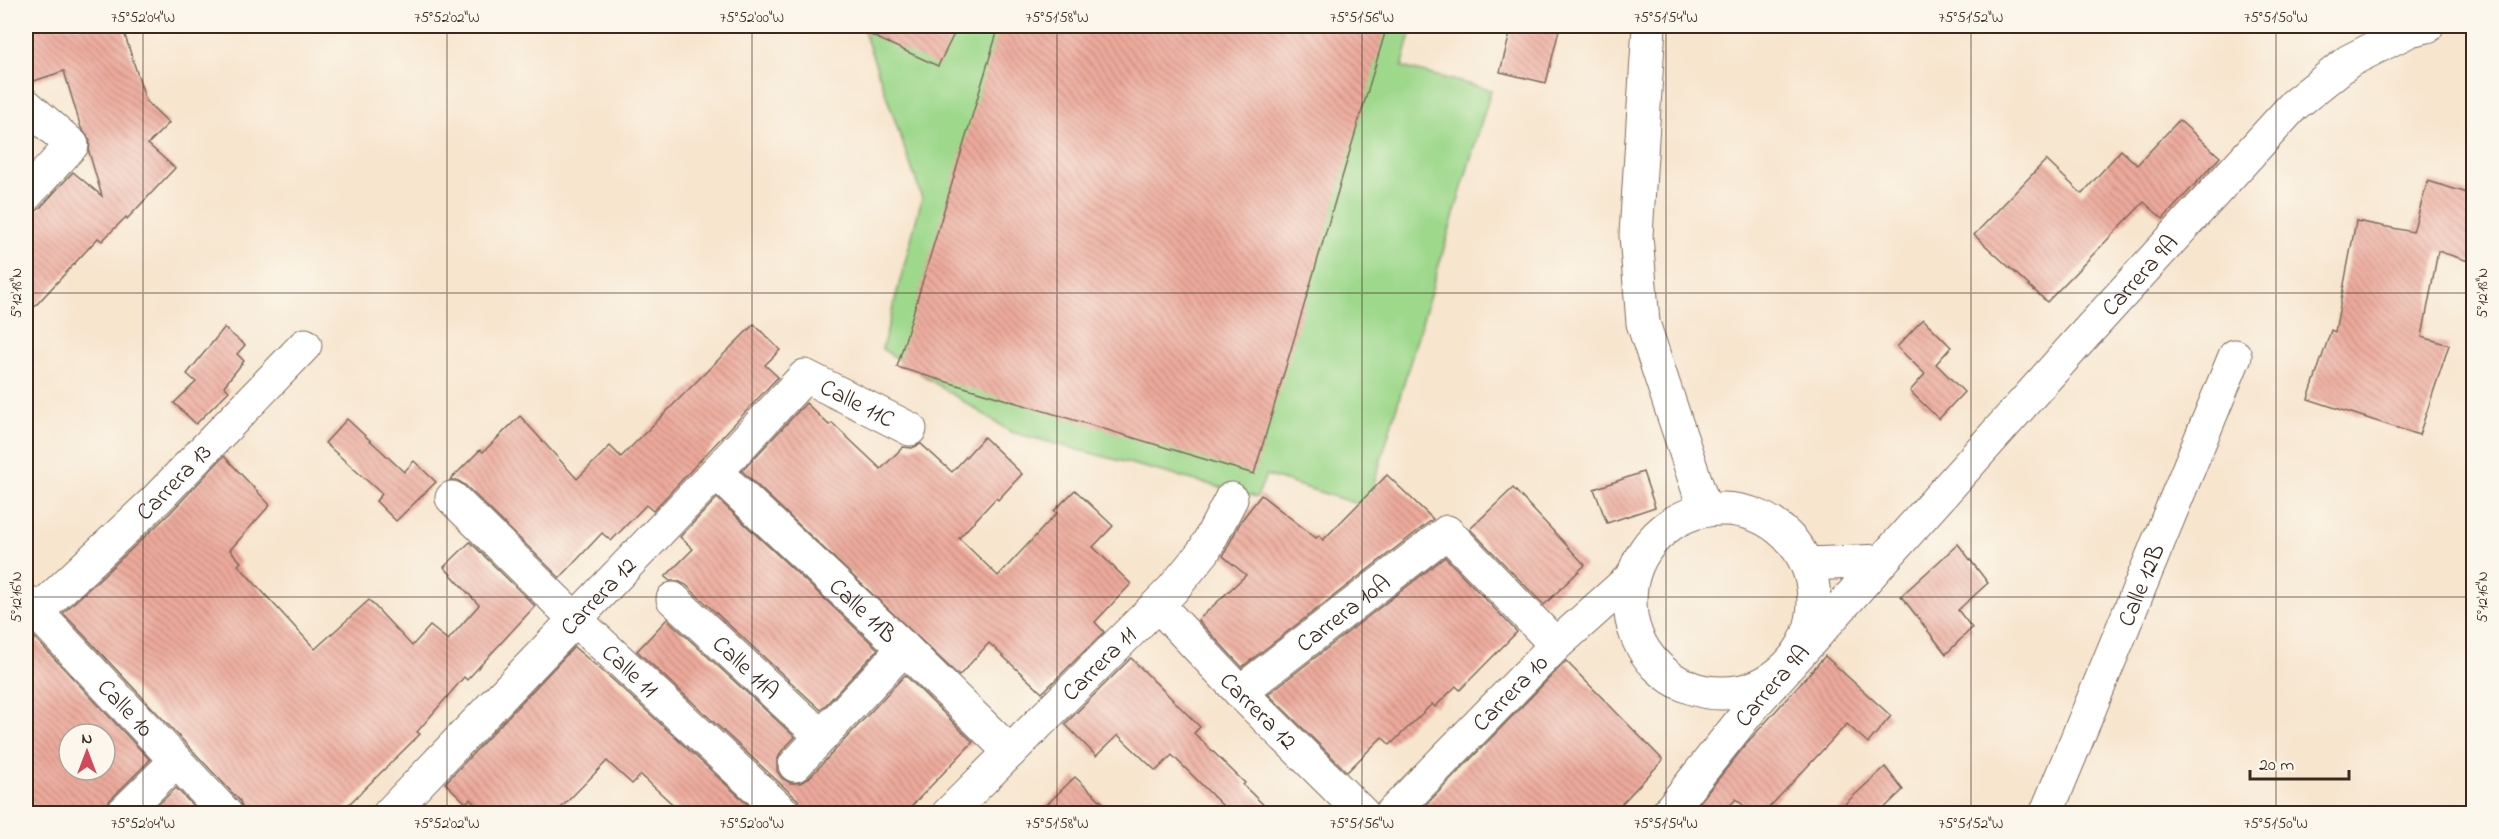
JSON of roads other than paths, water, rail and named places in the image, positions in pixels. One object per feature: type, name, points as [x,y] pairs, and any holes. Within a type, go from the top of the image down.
[{"type":"street","points":[[1649,26],[1636,235],[1643,322],[1705,510]]},
{"type":"street","name":"Carrera 9A","points":[[1667,813],[1787,667],[2294,105],[2349,61],[2410,30],[2427,26]]},
{"type":"street","points":[[26,105],[72,145],[26,195]]},
{"type":"street","name":"Carrera 13","points":[[31,607],[157,499],[305,345]]},
{"type":"street","name":"Calle 12B","points":[[2046,813],[2235,356]]},
{"type":"street","name":"Calle 11C","points":[[805,376],[910,429]]},
{"type":"street","name":"Carrera 12","points":[[389,813],[805,376]]},
{"type":"street","name":"Calle 11B","points":[[716,472],[904,648],[1010,752]]},
{"type":"street","name":"Calle 11","points":[[452,498],[575,619],[785,813]]},
{"type":"street","name":"Carrera 11","points":[[948,813],[1158,605],[1204,551],[1231,499]]},
{"type":"street","points":[[1736,509],[1766,519],[1791,538],[1808,564],[1815,592],[1813,619],[1804,645],[1787,667],[1762,684],[1733,692],[1704,691],[1675,680],[1652,662],[1636,637],[1630,608],[1632,578],[1642,553],[1658,533],[1680,518],[1705,510],[1736,509]]},
{"type":"street","name":"Carrera 10A","points":[[1240,692],[1448,532],[1556,645]]},
{"type":"street","points":[[1808,564],[1882,561]]},
{"type":"street","name":"Carrera 10","points":[[1391,813],[1556,645],[1632,578]]},
{"type":"street","name":"Calle 11A","points":[[673,599],[821,736]]},
{"type":"street","name":"Carrera 12","points":[[1158,605],[1240,692],[1363,813]]},
{"type":"street","name":"Calle 10","points":[[31,607],[226,813]]},
{"type":"street","points":[[795,765],[904,648]]},
{"type":"street","points":[[122,813],[176,761]]}]
